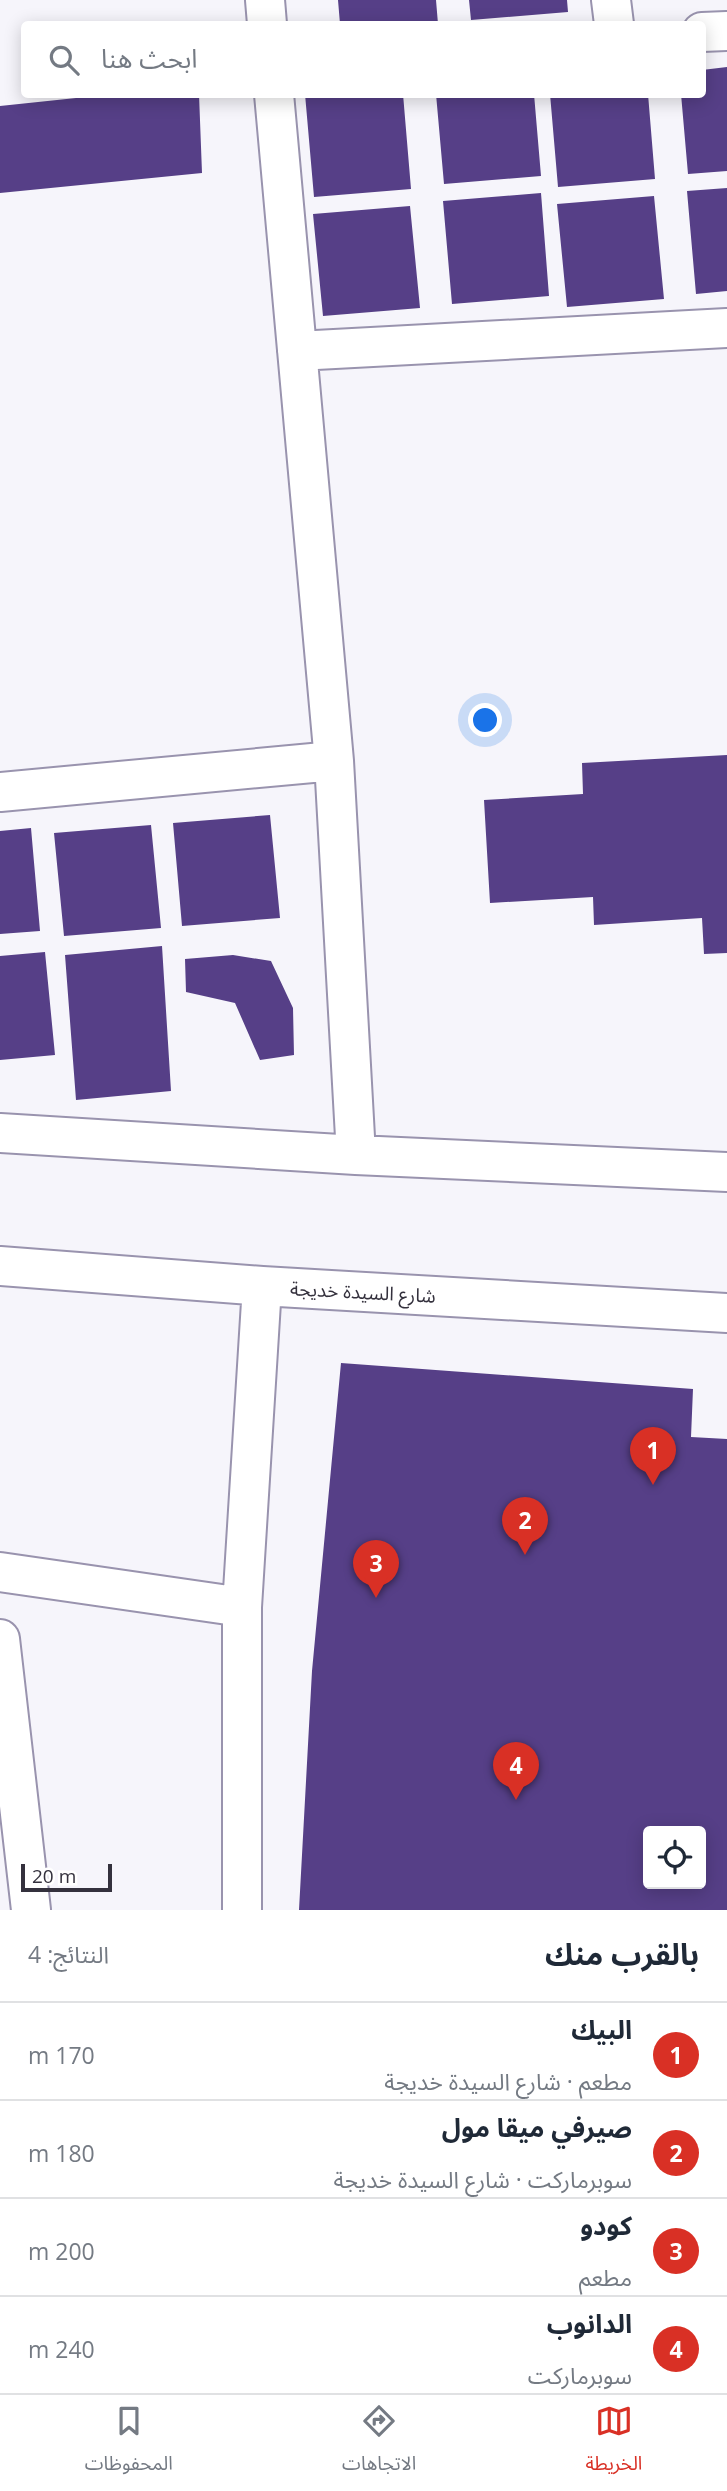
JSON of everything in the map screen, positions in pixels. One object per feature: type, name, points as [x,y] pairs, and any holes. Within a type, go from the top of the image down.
[{"type":"street","points":[[265,0],[267,21]]},
{"type":"street","points":[[611,0],[614,21]]},
{"type":"street","points":[[706,32],[727,31]]},
{"type":"street","points":[[274,98],[334,761],[356,1154]]},
{"type":"street","points":[[297,351],[727,328]]},
{"type":"street","points":[[0,792],[334,761]]},
{"type":"street","points":[[0,1133],[727,1172]]},
{"type":"street","name":"شارع السيدة خديجة","points":[[0,1266],[262,1286],[727,1313]]},
{"type":"street","points":[[242,1910],[242,1606],[262,1286]]},
{"type":"street","points":[[0,1572],[242,1606]]},
{"type":"street","points":[[0,1639],[10,1826],[31,1910]]},
{"type":"building","points":[[338,0],[436,0],[438,21],[340,21]]},
{"type":"building","points":[[469,0],[567,0],[568,12],[471,20]]},
{"type":"building","points":[[727,67],[727,171],[688,174],[681,98],[706,98],[706,70]]},
{"type":"building","points":[[76,98],[199,98],[202,173],[0,193],[0,106]]},
{"type":"building","points":[[305,98],[403,98],[411,189],[314,197]]},
{"type":"building","points":[[436,98],[534,98],[541,176],[444,184]]},
{"type":"building","points":[[550,98],[648,98],[655,179],[558,187]]},
{"type":"building","points":[[727,188],[727,291],[696,294],[687,191]]},
{"type":"building","points":[[541,193],[549,296],[452,304],[443,201]]},
{"type":"building","points":[[654,196],[664,299],[567,307],[557,204]]},
{"type":"building","points":[[410,206],[420,308],[323,316],[313,214]]},
{"type":"building","points":[[727,755],[727,953],[704,954],[702,918],[594,925],[593,897],[490,903],[484,800],[583,794],[582,763]]},
{"type":"building","points":[[270,815],[280,918],[182,926],[173,823]]},
{"type":"building","points":[[151,825],[161,928],[64,936],[54,833]]},
{"type":"building","points":[[31,828],[40,931],[0,934],[0,831]]},
{"type":"building","points":[[162,946],[171,1091],[76,1100],[65,955]]},
{"type":"building","points":[[45,952],[55,1055],[0,1060],[0,956]]},
{"type":"building","points":[[233,955],[271,961],[293,1008],[294,1055],[260,1060],[235,1003],[186,992],[185,959]]},
{"type":"building","points":[[341,1363],[693,1389],[691,1437],[727,1439],[727,1910],[299,1910],[312,1671]]},
{"type":"place","name":"البيك","points":[[653,1485]]},
{"type":"place","name":"صيرفي ميقا مول","points":[[525,1555]]},
{"type":"place","name":"كودو","points":[[376,1598]]},
{"type":"place","name":"الدانوب","points":[[516,1800]]}]
